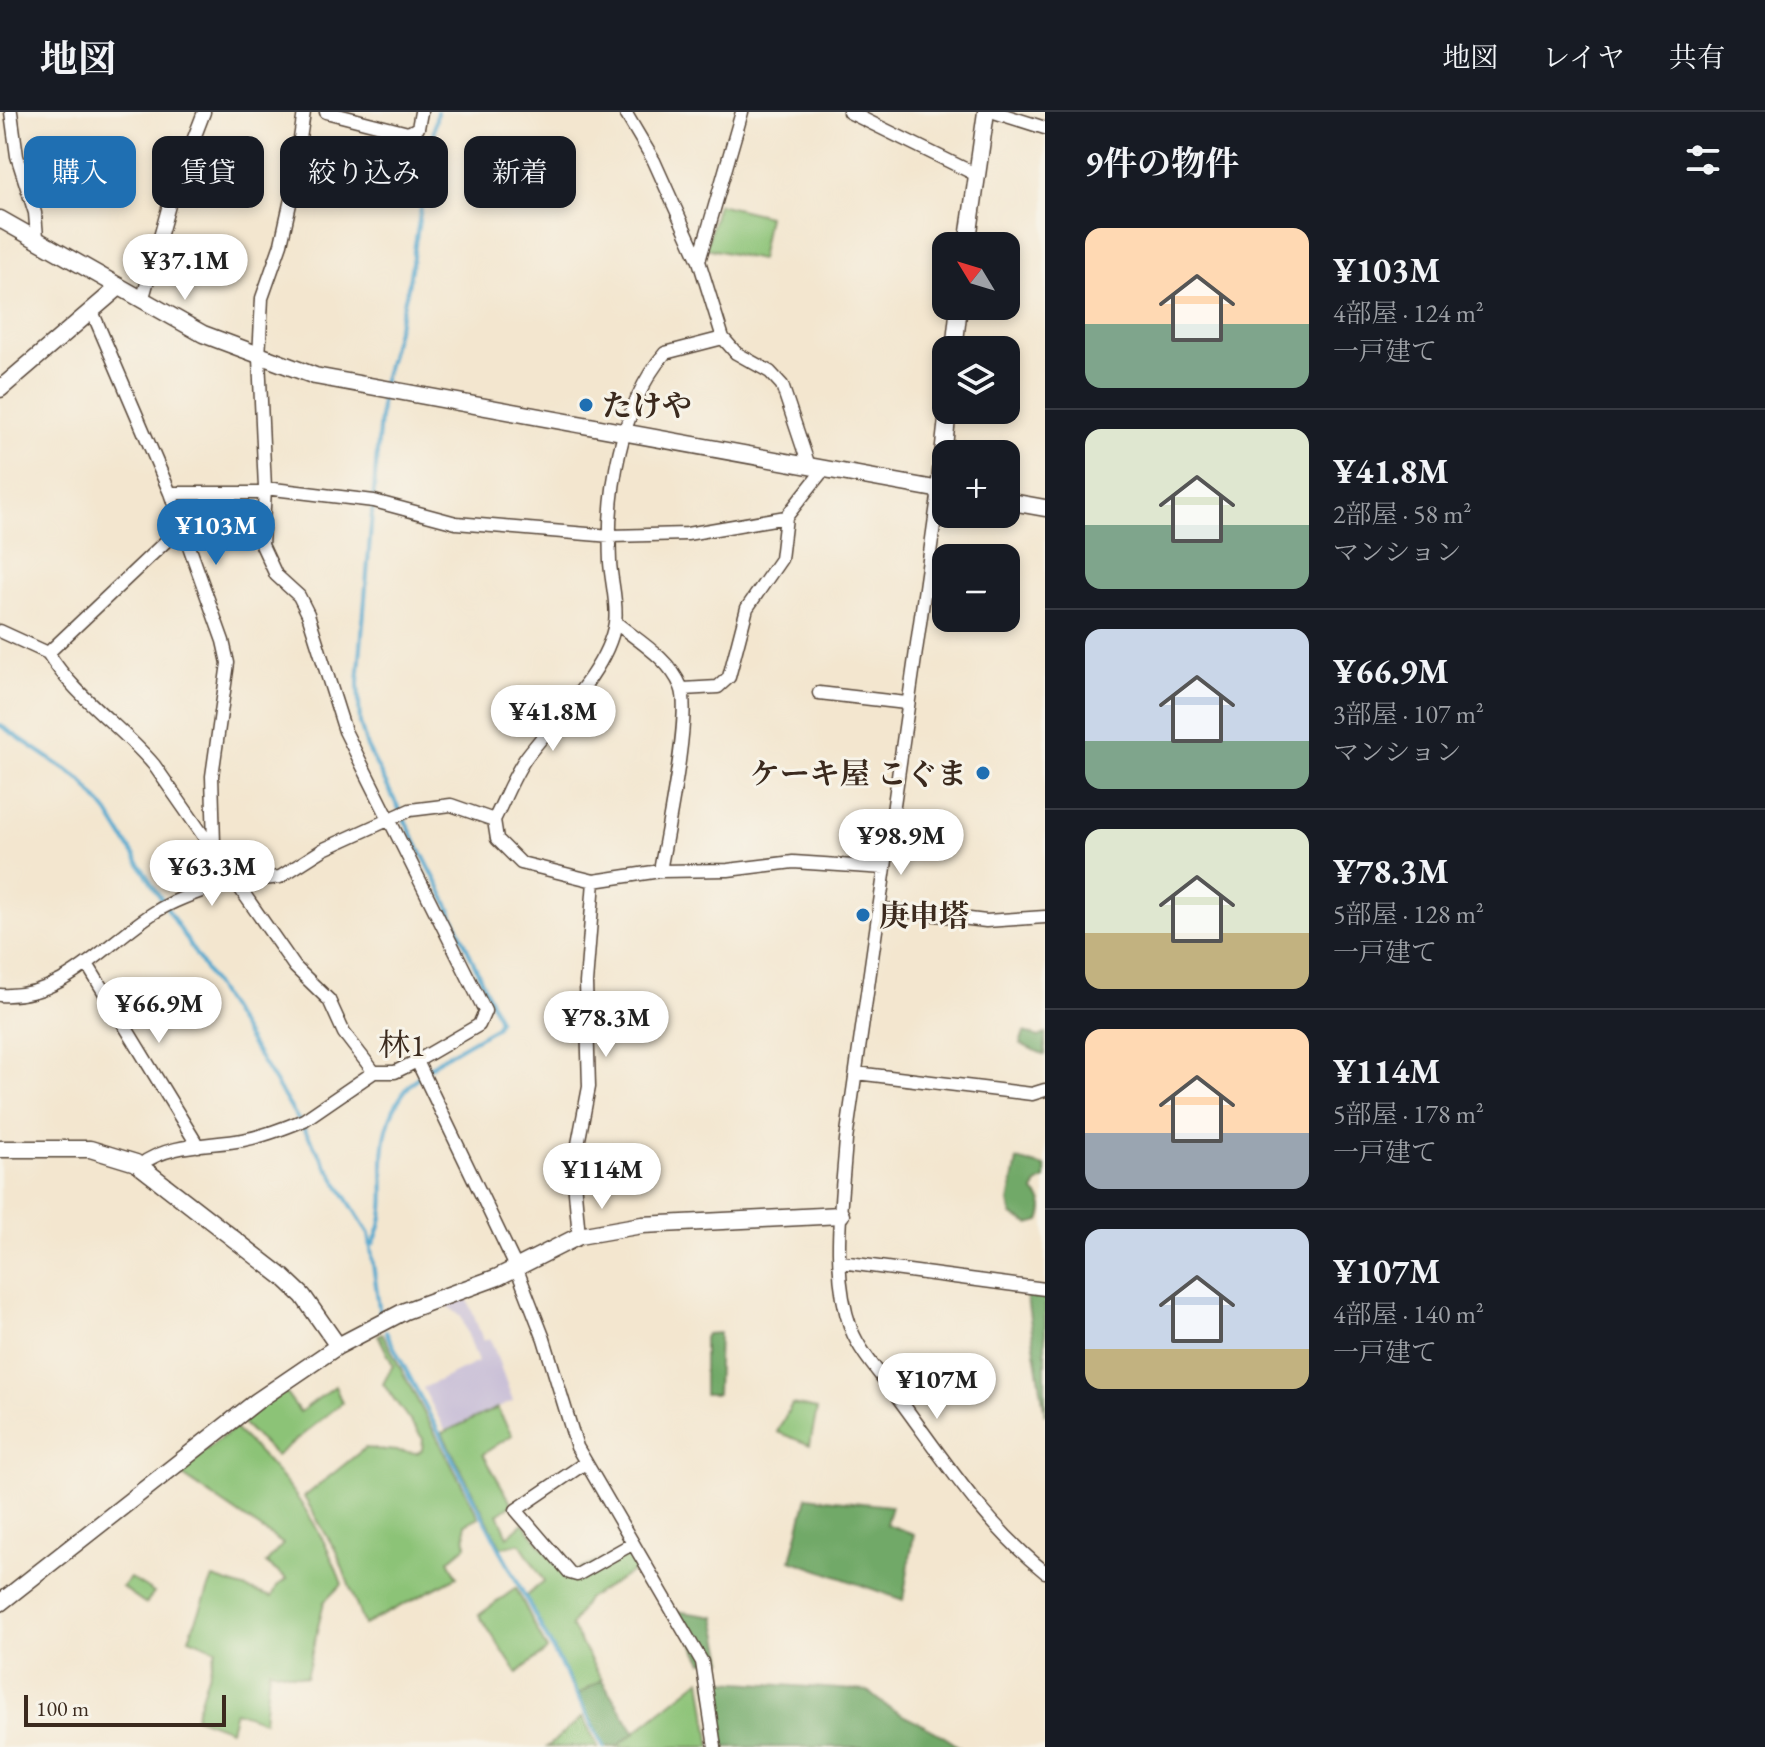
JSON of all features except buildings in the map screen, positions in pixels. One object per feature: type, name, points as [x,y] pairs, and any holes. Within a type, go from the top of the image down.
[{"type":"street","points":[[11,112],[17,156],[35,213],[37,237]]},
{"type":"street","points":[[142,301],[171,198],[204,112]]},
{"type":"street","points":[[140,1165],[158,1152],[247,1139],[304,1120],[374,1072],[395,1072],[479,1025],[485,1011],[333,703],[308,614],[299,596],[276,575],[262,545],[265,490],[259,358],[262,298],[281,244],[304,112]]},
{"type":"street","points":[[326,112],[408,133],[418,128],[421,112]]},
{"type":"street","points":[[625,112],[654,161],[699,261],[723,338],[736,353],[770,372],[782,385],[816,467]]},
{"type":"street","points":[[699,261],[742,112]]},
{"type":"street","points":[[849,112],[977,175]]},
{"type":"street","points":[[969,232],[986,112]]},
{"type":"street","points":[[994,112],[1045,128]]},
{"type":"street","points":[[0,219],[37,237],[142,301],[259,358],[315,376],[932,488]]},
{"type":"street","points":[[0,389],[119,287]]},
{"type":"street","points":[[92,311],[170,493],[228,663],[212,776],[214,847]]},
{"type":"street","points":[[723,338],[665,353],[622,432],[611,536],[615,622],[605,648],[578,695],[526,757],[494,820],[497,839],[521,863],[594,881],[660,871],[728,870],[793,862],[885,868]]},
{"type":"street","points":[[683,689],[718,687],[729,677],[747,608],[781,559],[786,517],[816,467]]},
{"type":"street","points":[[170,493],[265,490],[374,501],[456,523],[611,536],[687,534],[786,517]]},
{"type":"street","points":[[1020,504],[1045,508]]},
{"type":"street","points":[[48,653],[182,526]]},
{"type":"street","points":[[936,528],[906,703],[846,1140],[841,1262],[851,1327],[864,1352],[978,1508],[1010,1544],[1045,1572]]},
{"type":"street","points":[[615,622],[670,668],[683,689],[681,746],[660,871]]},
{"type":"street","points":[[0,631],[48,653],[79,691],[130,737],[154,765],[295,967],[329,1000],[344,1033],[374,1072]]},
{"type":"street","points":[[819,693],[906,703]]},
{"type":"street","points":[[0,995],[37,992],[61,982],[157,910],[237,880],[280,877],[324,849],[410,810],[451,805],[494,820]]},
{"type":"street","points":[[579,1236],[573,1170],[589,1087],[586,983],[594,881]]},
{"type":"street","points":[[879,908],[996,921],[1045,917]]},
{"type":"street","points":[[87,964],[198,1146]]},
{"type":"street","points":[[417,1061],[516,1267],[585,1463],[702,1662],[715,1747]]},
{"type":"street","points":[[856,1073],[1032,1094],[1045,1090]]},
{"type":"street","points":[[0,1149],[90,1149],[114,1153],[140,1165],[283,1277],[303,1296],[338,1346]]},
{"type":"street","points":[[0,1603],[257,1401],[338,1346],[405,1311],[481,1284],[579,1236],[642,1225],[841,1215]]},
{"type":"street","points":[[841,1262],[1045,1289]]},
{"type":"street","points":[[585,1463],[516,1510],[570,1573],[577,1575],[632,1544]]},
{"type":"shaded area","points":[[467,1298],[483,1340],[490,1338],[513,1401],[446,1432],[423,1388],[478,1362],[461,1316],[446,1305]]},
{"type":"green space","points":[[718,204],[768,216],[760,260],[706,248]]},
{"type":"green space","points":[[1024,1032],[1039,1037],[1045,1034],[1045,1055],[1020,1044]]},
{"type":"green space","points":[[1017,1160],[1045,1167],[1045,1179],[1036,1185],[1034,1192],[1043,1205],[1040,1221],[1029,1224],[1012,1215],[1009,1202]]},
{"type":"green space","points":[[1026,1293],[1045,1295],[1045,1415]]},
{"type":"green space","points":[[382,1333],[479,1517],[465,1524],[466,1546],[449,1560],[457,1577],[364,1625],[337,1553],[304,1497],[365,1448],[417,1453],[422,1450],[423,1439],[383,1384],[393,1365],[378,1335]]},
{"type":"green space","points":[[719,1333],[717,1394],[704,1394],[704,1338],[706,1334]]},
{"type":"green space","points":[[335,1386],[342,1403],[276,1456],[241,1422],[284,1390],[300,1412]]},
{"type":"green space","points":[[792,1404],[817,1409],[810,1445],[777,1432]]},
{"type":"green space","points":[[497,1408],[512,1435],[483,1454],[512,1504],[498,1514],[508,1536],[523,1523],[565,1575],[623,1552],[633,1552],[641,1567],[587,1599],[571,1626],[602,1680],[578,1695],[526,1596],[544,1581],[520,1543],[501,1547],[442,1433]]},
{"type":"green space","points":[[234,1428],[269,1463],[298,1499],[322,1539],[342,1584],[324,1602],[306,1677],[269,1669],[264,1721],[235,1711],[230,1730],[195,1717],[216,1649],[189,1638],[213,1578],[272,1597],[277,1586],[287,1579],[266,1563],[283,1544],[177,1472]]},
{"type":"green space","points":[[807,1497],[891,1506],[886,1524],[914,1534],[903,1600],[791,1560]]},
{"type":"green space","points":[[130,1578],[154,1593],[146,1604],[122,1587]]},
{"type":"green space","points":[[516,1588],[547,1650],[517,1673],[479,1615]]},
{"type":"green space","points":[[676,1611],[715,1617],[724,1660],[703,1662]]},
{"type":"green space","points":[[701,1679],[711,1747],[616,1747]]},
{"type":"green space","points":[[602,1680],[635,1733],[616,1747],[604,1747],[578,1695]]},
{"type":"green space","points":[[708,1680],[868,1691],[888,1707],[959,1747],[720,1747]]},
{"type":"green space","points":[[583,1717],[598,1747],[547,1747]]},
{"type":"waterway","points":[[383,384],[408,287],[437,112]]},
{"type":"waterway","points":[[373,1244],[383,1206],[385,1138],[391,1115],[401,1096],[432,1066],[495,1028],[499,1020],[446,900],[367,747],[360,723],[358,683],[382,393]]},
{"type":"waterway","points":[[0,725],[81,780],[108,813],[369,1234],[380,1315]]},
{"type":"waterway","points":[[386,1332],[604,1747]]},
{"type":"place","name":"たけや","points":[[586,405]]},
{"type":"place","name":"ケーキ屋 こぐま","points":[[983,773]]},
{"type":"place","name":"庚申塔","points":[[863,915]]},
{"type":"district","name":"林1","points":[[402,1045]]}]
